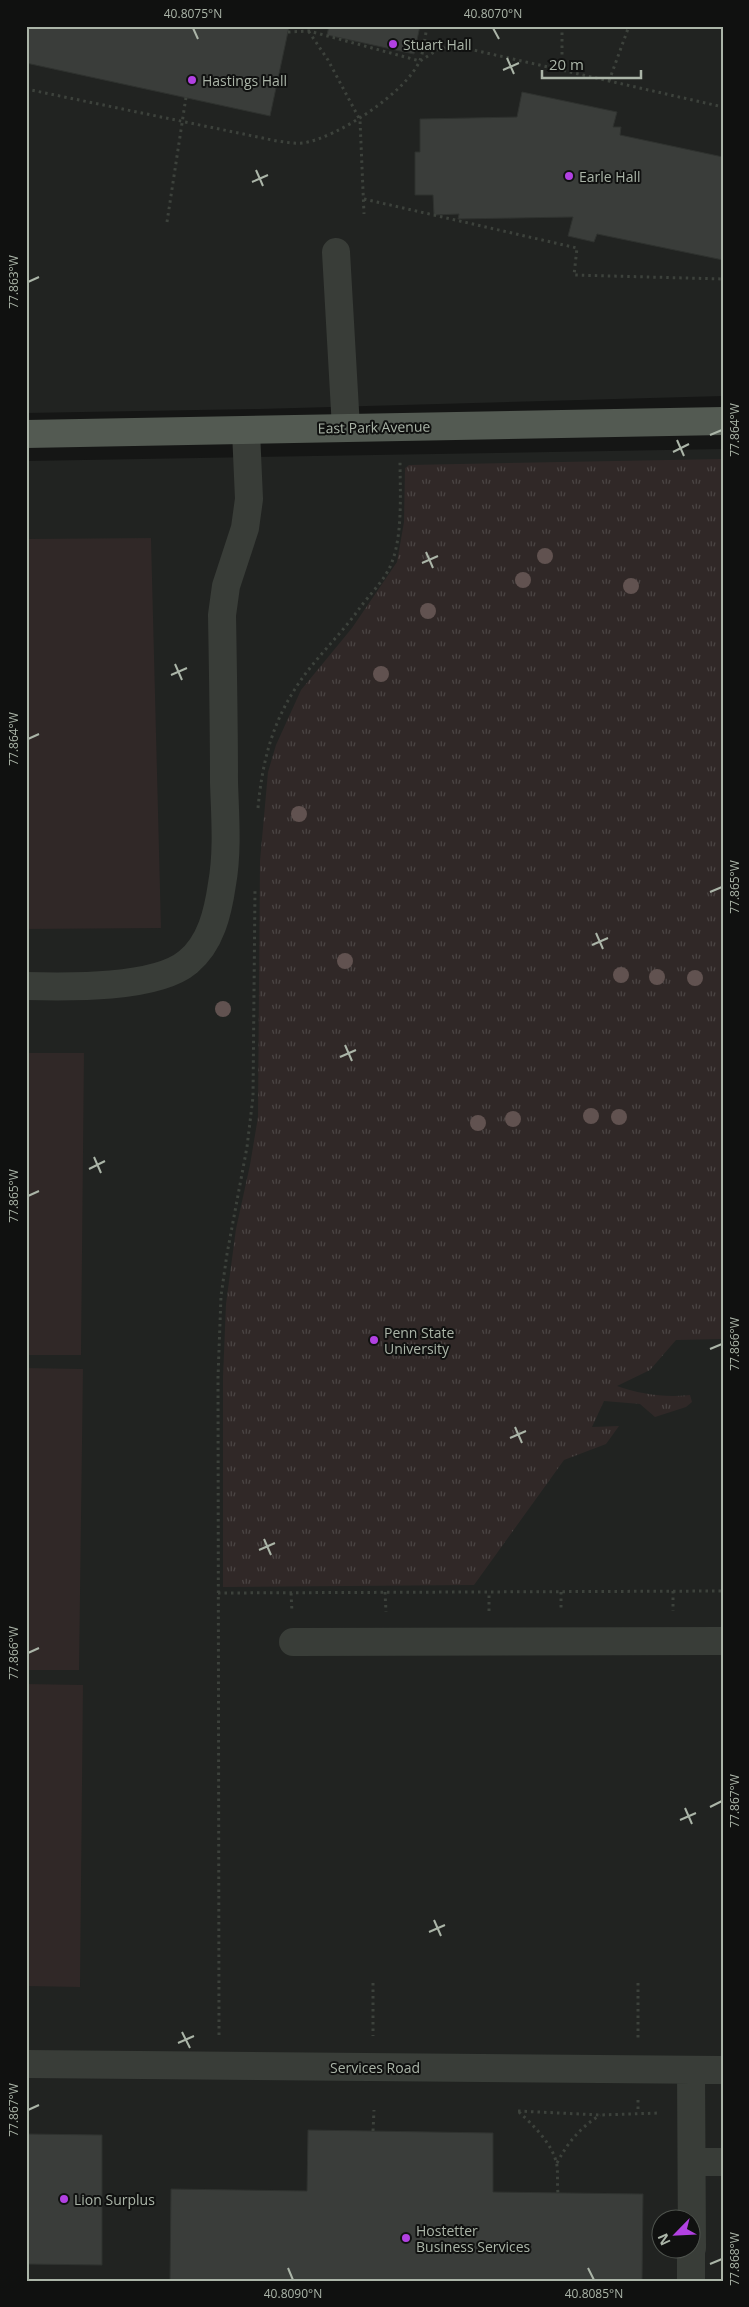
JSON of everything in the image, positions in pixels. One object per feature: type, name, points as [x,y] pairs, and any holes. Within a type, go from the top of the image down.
[{"type":"main road","name":"East Park Avenue","points":[[26,434],[723,421]]},
{"type":"street","points":[[336,252],[346,428]]},
{"type":"street","points":[[26,986],[138,982],[165,976],[189,962],[208,938],[217,912],[223,882],[225,826],[222,615],[226,586],[245,528],[249,499],[246,431]]},
{"type":"street","points":[[293,1642],[723,1641]]},
{"type":"street","name":"Services Road","points":[[26,2064],[723,2070]]},
{"type":"street","points":[[691,2070],[692,2210]]},
{"type":"street","points":[[692,2162],[723,2162]]},
{"type":"street","points":[[691,2281],[692,2260]]},
{"type":"path","points":[[305,26],[328,60],[360,120],[364,214]]},
{"type":"path","points":[[420,61],[427,26]]},
{"type":"path","points":[[562,26],[562,69]]},
{"type":"path","points":[[609,80],[629,26]]},
{"type":"path","points":[[288,32],[309,31],[420,61]]},
{"type":"path","points":[[26,88],[294,144],[318,138],[360,120],[376,109],[410,75],[420,61],[439,49],[456,46],[723,106]]},
{"type":"path","points":[[167,222],[186,98]]},
{"type":"path","points":[[364,199],[578,248],[574,275],[723,279]]},
{"type":"path","points":[[258,814],[262,767],[276,728],[294,690],[312,666],[342,633],[392,562],[399,522],[400,460]]},
{"type":"path","points":[[219,2045],[218,1377],[221,1296],[226,1254],[247,1147],[253,1097],[255,886]]},
{"type":"path","points":[[218,1593],[723,1591]]},
{"type":"path","points":[[373,1983],[373,2033]]},
{"type":"path","points":[[638,1983],[638,2042]]},
{"type":"path","points":[[638,2094],[638,2112]]},
{"type":"path","points":[[373,2131],[374,2110]]},
{"type":"path","points":[[558,2193],[557,2164],[547,2144],[533,2124],[518,2111],[600,2115],[638,2112],[691,2114]]},
{"type":"path","points":[[557,2164],[568,2143],[582,2127],[600,2115]]},
{"type":"shaded area","points":[[26,26],[723,26],[723,396],[260,409],[26,413]]},
{"type":"shaded area","name":"Penn State University","points":[[723,449],[723,2281],[26,2281],[26,461]]},
{"type":"green space","points":[[723,459],[723,1339],[676,1340],[650,1370],[617,1386],[653,1395],[690,1395],[692,1402],[686,1407],[655,1417],[640,1404],[604,1401],[592,1427],[619,1426],[606,1444],[564,1460],[474,1585],[223,1587],[223,1377],[226,1304],[236,1229],[258,1117],[260,861],[268,772],[276,745],[301,690],[352,628],[397,562],[404,522],[405,468],[409,465]]},
{"type":"green space","points":[[151,538],[161,928],[26,929],[26,539]]},
{"type":"green space","points":[[26,1053],[84,1053],[81,1355],[26,1355]]},
{"type":"green space","points":[[26,1368],[83,1369],[79,1670],[26,1670]]},
{"type":"green space","points":[[26,1684],[83,1685],[80,1987],[26,1986]]},
{"type":"building","name":"Hastings Hall","points":[[26,26],[289,27],[270,116],[26,63]]},
{"type":"building","name":"Stuart Hall","points":[[329,26],[420,26],[414,54],[327,35]]},
{"type":"building","name":"Earle Hall","points":[[522,92],[617,112],[613,127],[621,127],[620,135],[723,157],[723,260],[597,234],[594,242],[568,236],[573,217],[458,219],[459,214],[434,215],[433,195],[415,195],[415,152],[420,152],[420,119],[517,117]]},
{"type":"building","name":"Hostetter Business Services","points":[[308,2130],[493,2133],[493,2192],[643,2194],[642,2281],[170,2281],[171,2189],[307,2191]]},
{"type":"building","name":"Lion Surplus","points":[[26,2134],[102,2135],[102,2265],[26,2264]]},
{"type":"place","name":"Stuart Hall","points":[[393,44]]},
{"type":"place","name":"Hastings Hall","points":[[192,80]]},
{"type":"place","name":"Earle Hall","points":[[569,176]]},
{"type":"place","name":"Penn State University","points":[[374,1340]]},
{"type":"place","name":"Lion Surplus","points":[[64,2199]]},
{"type":"place","name":"Hostetter Business Services","points":[[406,2238]]}]
